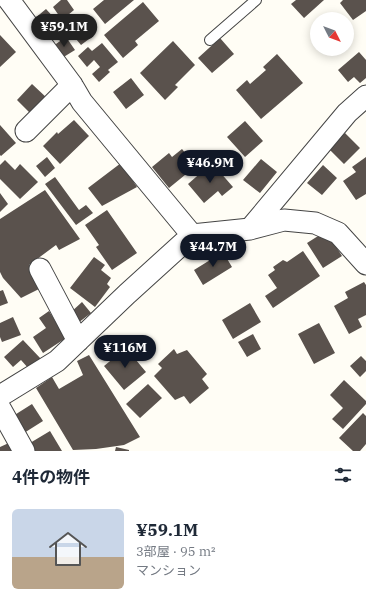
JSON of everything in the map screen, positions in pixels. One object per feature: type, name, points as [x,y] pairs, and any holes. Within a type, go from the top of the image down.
[{"type":"street","points":[[14,2],[72,85],[82,102],[192,235]]},
{"type":"street","points":[[26,131],[72,85]]},
{"type":"street","points":[[250,229],[347,114],[366,96]]},
{"type":"street","points":[[0,396],[57,361],[192,235],[250,229],[284,220],[315,223],[338,233],[366,264]]},
{"type":"street","points":[[40,270],[78,341]]},
{"type":"street","points":[[0,408],[24,451]]},
{"type":"lane","points":[[210,40],[256,0]]},
{"type":"building","points":[[61,0],[67,0],[74,10],[62,20],[53,7]]},
{"type":"building","points":[[104,0],[134,0],[105,24],[93,9]]},
{"type":"building","points":[[296,0],[324,0],[304,18],[291,4]]},
{"type":"building","points":[[343,0],[366,0],[366,11],[354,19],[354,12],[347,12],[340,3]]},
{"type":"building","points":[[143,2],[159,21],[135,41],[138,45],[123,58],[104,35]]},
{"type":"building","points":[[46,9],[57,21],[45,31],[34,19]]},
{"type":"building","points":[[83,24],[93,36],[81,45],[71,33]]},
{"type":"building","points":[[0,35],[16,52],[0,67]]},
{"type":"building","points":[[66,37],[75,50],[62,58],[53,46]]},
{"type":"building","points":[[220,38],[234,54],[212,73],[198,58]]},
{"type":"building","points":[[173,41],[195,65],[175,85],[178,87],[165,100],[140,73]]},
{"type":"building","points":[[102,43],[118,62],[108,70],[110,72],[99,82],[92,74],[100,67],[94,60],[87,67],[78,56],[88,47],[92,51]]},
{"type":"building","points":[[359,52],[366,60],[366,78],[360,83],[354,77],[348,82],[338,70]]},
{"type":"building","points":[[277,54],[303,83],[261,119],[236,90],[247,80],[250,84],[266,70],[263,67]]},
{"type":"building","points":[[131,78],[144,95],[126,109],[113,92]]},
{"type":"building","points":[[32,84],[48,99],[32,115],[17,100]]},
{"type":"building","points":[[74,120],[89,136],[60,164],[43,146],[57,132],[58,134]]},
{"type":"building","points":[[245,121],[263,141],[245,157],[227,137]]},
{"type":"building","points":[[0,125],[16,143],[1,156],[0,155]]},
{"type":"building","points":[[345,133],[360,148],[344,164],[329,149]]},
{"type":"building","points":[[182,149],[196,166],[169,188],[152,167],[169,153],[172,157]]},
{"type":"building","points":[[47,157],[55,168],[45,177],[36,166]]},
{"type":"building","points":[[366,157],[366,194],[356,200],[343,181],[356,172],[352,167]]},
{"type":"building","points":[[261,159],[277,172],[260,193],[243,180]]},
{"type":"building","points":[[5,160],[15,170],[20,164],[38,182],[20,199],[0,179],[0,165]]},
{"type":"building","points":[[121,163],[137,187],[102,206],[88,188]]},
{"type":"building","points":[[212,163],[233,187],[222,196],[218,191],[204,203],[188,184]]},
{"type":"building","points":[[323,165],[337,178],[322,195],[307,183]]},
{"type":"building","points":[[55,177],[79,210],[86,205],[93,213],[76,225],[45,184]]},
{"type":"building","points":[[45,190],[80,239],[59,250],[56,245],[29,265],[39,289],[21,298],[3,278],[0,272],[0,219]]},
{"type":"building","points":[[0,193],[8,204],[0,212]]},
{"type":"building","points":[[107,210],[137,253],[112,270],[96,247],[99,245],[85,225]]},
{"type":"building","points":[[326,231],[342,256],[323,268],[307,243]]},
{"type":"building","points":[[303,251],[320,276],[273,308],[265,296],[277,288],[268,275],[275,270],[273,267],[283,260],[287,262]]},
{"type":"building","points":[[223,252],[232,267],[203,285],[194,270]]},
{"type":"building","points":[[94,257],[105,265],[101,270],[111,278],[107,284],[110,287],[95,307],[70,288]]},
{"type":"building","points":[[364,282],[366,285],[366,315],[358,319],[362,327],[349,334],[334,306],[348,298],[345,292]]},
{"type":"building","points":[[3,290],[8,303],[0,306],[0,291]]},
{"type":"building","points":[[82,302],[91,313],[78,323],[70,313]]},
{"type":"building","points":[[250,303],[261,322],[233,339],[222,320]]},
{"type":"building","points":[[49,311],[66,338],[43,353],[33,337],[46,328],[39,318]]},
{"type":"building","points":[[13,317],[21,335],[2,342],[0,337],[0,323]]},
{"type":"building","points":[[319,323],[335,353],[314,364],[298,334]]},
{"type":"building","points":[[253,334],[261,349],[247,357],[238,342]]},
{"type":"building","points":[[23,340],[41,359],[29,369],[21,360],[13,367],[4,357]]},
{"type":"building","points":[[126,348],[146,372],[124,390],[104,366]]},
{"type":"building","points":[[174,349],[177,354],[187,350],[207,374],[202,379],[209,388],[190,404],[184,396],[175,400],[154,376],[162,368],[158,364]]},
{"type":"building","points":[[89,355],[140,437],[124,445],[96,449],[73,450],[36,388],[52,377],[59,389],[83,375],[77,361]]},
{"type":"building","points":[[361,356],[366,361],[366,371],[360,377],[350,366]]},
{"type":"building","points":[[344,380],[366,401],[366,404],[343,429],[332,419],[343,408],[330,395]]},
{"type":"building","points":[[148,384],[162,398],[140,418],[126,404]]},
{"type":"building","points":[[32,404],[43,421],[24,433],[13,416]]},
{"type":"building","points":[[363,413],[366,416],[366,444],[360,451],[353,451],[339,438]]},
{"type":"building","points":[[50,431],[62,451],[35,451],[30,443]]},
{"type":"building","points":[[11,442],[15,451],[0,451],[0,447]]},
{"type":"building","points":[[116,447],[129,450],[129,451],[115,451]]}]
